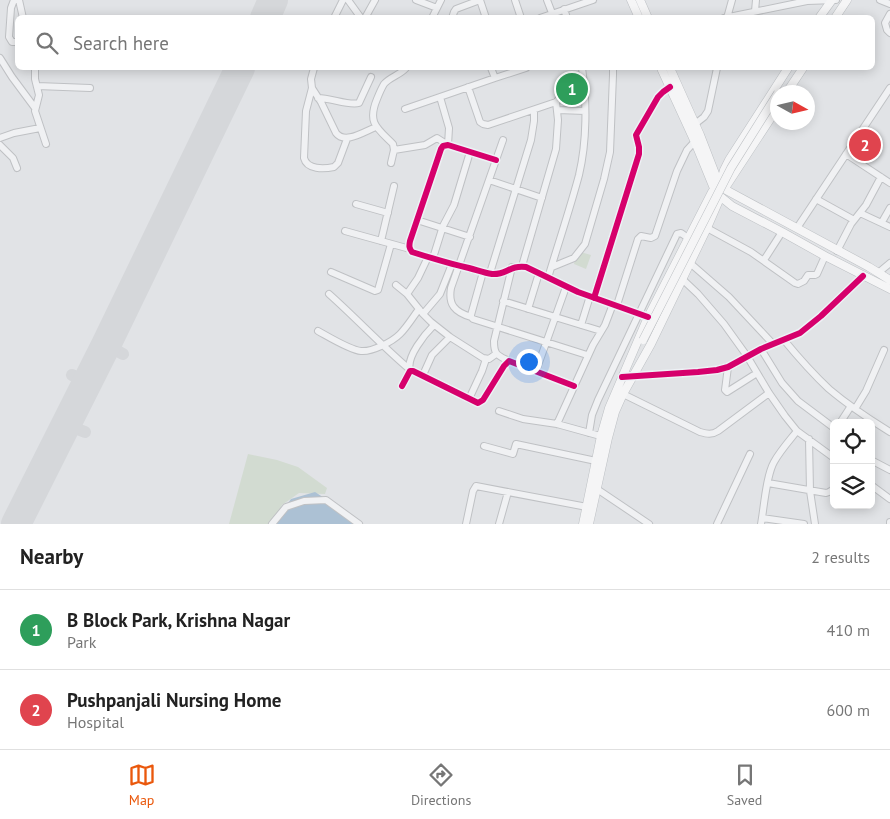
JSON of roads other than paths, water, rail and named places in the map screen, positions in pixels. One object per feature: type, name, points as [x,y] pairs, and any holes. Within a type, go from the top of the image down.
[{"type":"main road","points":[[631,0],[638,15]]},
{"type":"main road","points":[[640,0],[647,15]]},
{"type":"main road","points":[[822,15],[832,0]]},
{"type":"main road","points":[[827,15],[836,0]]},
{"type":"main road","points":[[837,15],[847,0]]},
{"type":"main road","points":[[663,70],[697,138],[720,190],[732,206],[890,289]]},
{"type":"main road","points":[[671,70],[695,124],[697,138]]},
{"type":"main road","points":[[583,524],[594,486],[609,408],[633,377],[690,264],[707,228],[720,190],[724,170],[729,160],[787,70]]},
{"type":"main road","points":[[783,85],[793,70]]},
{"type":"main road","points":[[791,85],[801,70]]},
{"type":"main road","points":[[631,357],[643,342],[730,168],[770,106]]},
{"type":"main road","points":[[620,392],[622,377],[648,317],[688,238],[770,118]]},
{"type":"main road","points":[[720,190],[797,228],[890,280]]},
{"type":"main road","points":[[642,360],[643,342]]},
{"type":"main road","points":[[590,524],[596,461],[604,437]]},
{"type":"street","points":[[14,0],[9,37],[12,42],[15,42]]},
{"type":"street","points":[[19,0],[22,15]]},
{"type":"street","points":[[336,15],[343,0]]},
{"type":"street","points":[[348,0],[359,15]]},
{"type":"street","points":[[367,15],[375,0]]},
{"type":"street","points":[[416,0],[437,8]]},
{"type":"street","points":[[434,15],[442,0]]},
{"type":"street","points":[[453,15],[456,9],[480,0],[485,15]]},
{"type":"street","points":[[515,0],[520,15]]},
{"type":"street","points":[[547,0],[552,13]]},
{"type":"street","points":[[547,15],[593,0]]},
{"type":"street","points":[[727,15],[732,0]]},
{"type":"street","points":[[755,11],[756,0]]},
{"type":"street","points":[[736,15],[807,0],[836,0]]},
{"type":"street","points":[[880,0],[890,4]]},
{"type":"street","points":[[564,9],[566,15]]},
{"type":"street","points":[[890,14],[885,23],[890,33]]},
{"type":"street","points":[[0,58],[35,108]]},
{"type":"street","points":[[35,70],[39,95],[35,114],[46,144]]},
{"type":"street","points":[[313,70],[311,79],[312,88],[306,111],[305,163],[312,167],[334,167],[338,162],[347,139]]},
{"type":"street","points":[[391,163],[394,150],[393,144],[376,127],[372,113],[386,81],[404,70]]},
{"type":"street","points":[[492,70],[495,78]]},
{"type":"street","points":[[405,109],[520,70]]},
{"type":"street","points":[[548,278],[579,173],[584,143],[585,86],[582,70]]},
{"type":"street","points":[[552,267],[574,258],[585,244],[610,152],[613,70]]},
{"type":"street","points":[[695,124],[708,111],[717,70]]},
{"type":"street","points":[[318,98],[330,98],[354,104],[359,103],[371,77]]},
{"type":"street","points":[[468,87],[480,122],[488,125],[556,102],[566,84],[585,86]]},
{"type":"street","points":[[38,86],[90,88]]},
{"type":"street","points":[[581,325],[639,154],[636,135],[658,97],[670,87]]},
{"type":"street","points":[[312,88],[339,137],[347,139],[376,127]]},
{"type":"street","points":[[797,228],[890,88]]},
{"type":"street","points":[[440,97],[449,128],[448,145]]},
{"type":"street","points":[[522,266],[556,149],[558,110],[556,102]]},
{"type":"street","points":[[471,317],[516,189],[531,140],[534,110]]},
{"type":"street","points":[[558,110],[585,111]]},
{"type":"street","points":[[0,138],[40,128]]},
{"type":"street","points":[[394,150],[425,145],[437,138],[448,145],[496,160]]},
{"type":"street","points":[[557,424],[596,337],[615,305],[638,239],[641,236],[654,238],[677,171],[687,150],[697,138]]},
{"type":"street","points":[[503,140],[451,288],[451,302],[459,312],[473,319],[588,355]]},
{"type":"street","points":[[410,249],[410,241],[441,149],[443,146],[448,145]]},
{"type":"street","points":[[0,146],[11,155],[17,168]]},
{"type":"street","points":[[407,294],[431,257],[442,228],[454,205],[470,152]]},
{"type":"street","points":[[846,154],[889,182]]},
{"type":"street","points":[[837,251],[848,228],[866,205],[880,177]]},
{"type":"street","points":[[489,180],[542,198]]},
{"type":"street","points":[[381,241],[394,186]]},
{"type":"street","points":[[816,199],[854,220]]},
{"type":"street","points":[[356,204],[388,213]]},
{"type":"street","points":[[882,222],[890,208]]},
{"type":"street","points":[[860,213],[890,226]]},
{"type":"street","points":[[417,220],[470,237]]},
{"type":"street","points":[[707,228],[751,252],[798,284],[804,281],[808,275],[817,274],[824,256]]},
{"type":"street","points":[[345,231],[487,273],[502,273],[512,267],[522,266],[566,287],[648,317]]},
{"type":"street","points":[[764,260],[782,232]]},
{"type":"street","points":[[589,433],[592,414],[598,400],[677,234],[681,233],[688,238]]},
{"type":"street","points":[[331,272],[377,291],[391,244]]},
{"type":"street","points":[[878,273],[890,263]]},
{"type":"street","points":[[318,331],[362,351],[383,345],[400,334],[440,294],[452,264]]},
{"type":"street","points":[[690,264],[729,297],[773,344]]},
{"type":"street","points":[[512,267],[494,341],[496,354],[509,362],[574,386]]},
{"type":"street","points":[[672,269],[709,307],[747,356],[769,394],[785,416],[798,431],[830,455]]},
{"type":"street","points":[[528,309],[539,273]]},
{"type":"street","points":[[622,377],[698,372],[728,367],[761,349],[800,332],[815,321],[864,276]]},
{"type":"street","points":[[396,286],[407,294],[434,325],[450,337],[483,358],[489,359],[496,354]]},
{"type":"street","points":[[536,372],[566,287]]},
{"type":"street","points":[[329,294],[409,370],[413,370],[476,402],[481,402],[504,366],[509,362]]},
{"type":"street","points":[[503,301],[601,331]]},
{"type":"street","points":[[402,386],[409,370],[410,360],[426,334],[434,325]]},
{"type":"street","points":[[423,375],[432,355],[450,337]]},
{"type":"street","points":[[784,340],[829,389],[890,432]]},
{"type":"street","points":[[761,349],[782,383],[798,402],[830,425]]},
{"type":"street","points":[[843,419],[866,392],[884,350]]},
{"type":"street","points":[[469,399],[486,359]]},
{"type":"street","points":[[728,367],[725,390],[727,392],[757,373]]},
{"type":"street","points":[[620,392],[700,432],[710,434],[718,432],[769,394]]},
{"type":"street","points":[[499,411],[523,419],[557,424],[604,437]]},
{"type":"street","points":[[798,431],[773,463],[762,521],[804,524]]},
{"type":"street","points":[[809,439],[810,491],[815,524]]},
{"type":"street","points":[[484,446],[513,454],[516,444],[596,461]]},
{"type":"street","points":[[717,524],[750,454]]},
{"type":"street","points":[[875,462],[890,470]]},
{"type":"street","points":[[768,483],[810,491],[830,491]]},
{"type":"street","points":[[466,524],[473,491],[476,486],[587,506]]},
{"type":"street","points":[[594,486],[649,524]]},
{"type":"street","points":[[875,488],[890,499]]},
{"type":"street","points":[[500,524],[508,492]]},
{"type":"street","points":[[272,524],[286,507],[304,500],[326,500],[359,524]]},
{"type":"water","points":[[315,492],[361,524],[273,524],[291,499]]},
{"type":"place","name":"B Block Park, Krishna Nagar","points":[[572,89]]},
{"type":"place","name":"Pushpanjali Nursing Home","points":[[865,145]]}]
